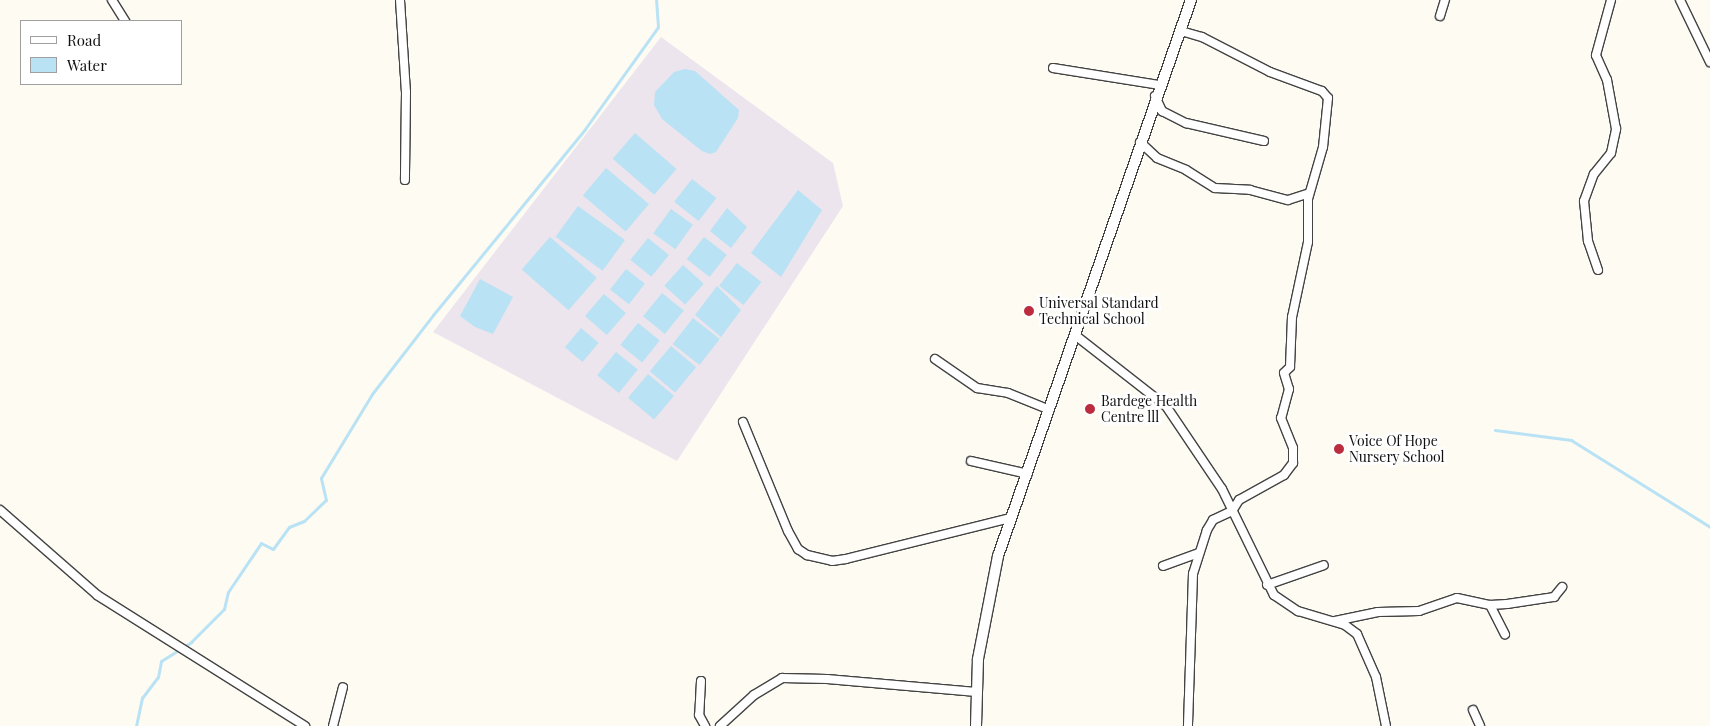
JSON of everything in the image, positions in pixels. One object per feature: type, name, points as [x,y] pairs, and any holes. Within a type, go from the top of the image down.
[{"type":"street","points":[[112,0],[124,20]]},
{"type":"street","points":[[400,0],[406,92],[405,180]]},
{"type":"street","points":[[976,726],[978,659],[996,566],[1010,518],[1028,474],[1155,96],[1181,31],[1191,0]]},
{"type":"street","points":[[1440,16],[1445,0]]},
{"type":"street","points":[[1598,270],[1588,241],[1584,201],[1594,174],[1611,152],[1616,129],[1607,80],[1596,55],[1611,0]]},
{"type":"street","points":[[1680,0],[1710,62]]},
{"type":"street","points":[[1181,31],[1202,37],[1270,72],[1327,94],[1323,147],[1310,193],[1308,242],[1292,317],[1290,367],[1284,373],[1289,390],[1282,418],[1293,448],[1293,463],[1290,470],[1272,484],[1239,500],[1232,511],[1213,520],[1199,553],[1192,585],[1188,726]]},
{"type":"street","points":[[1053,68],[1159,85]]},
{"type":"street","points":[[1155,96],[1162,112],[1186,123],[1264,141]]},
{"type":"street","points":[[1140,142],[1157,158],[1215,188],[1250,190],[1281,200],[1310,193]]},
{"type":"street","points":[[1075,335],[1166,406],[1222,489],[1267,584],[1284,603],[1298,611],[1335,621],[1357,634],[1370,659],[1386,726]]},
{"type":"street","points":[[934,360],[977,388],[1008,393],[1050,410]]},
{"type":"street","points":[[742,422],[788,531],[798,548],[807,555],[832,561],[846,559],[1010,518]]},
{"type":"street","points":[[971,461],[1028,474]]},
{"type":"street","points":[[0,510],[98,595],[306,726]]},
{"type":"street","points":[[1163,566],[1199,553]]},
{"type":"street","points":[[1267,584],[1324,565]]},
{"type":"street","points":[[1335,621],[1378,612],[1419,611],[1457,598],[1490,604],[1554,597],[1562,587]]},
{"type":"street","points":[[1490,604],[1505,634]]},
{"type":"street","points":[[720,726],[754,695],[782,678],[817,678],[976,692]]},
{"type":"street","points":[[701,681],[700,715],[705,726]]},
{"type":"street","points":[[333,726],[343,687]]},
{"type":"street","points":[[1473,710],[1480,726]]},
{"type":"shaded area","points":[[661,37],[833,163],[843,206],[677,461],[433,332]]},
{"type":"water","points":[[685,69],[695,71],[739,110],[738,118],[716,152],[710,154],[702,151],[662,119],[654,105],[655,92],[674,72]]},
{"type":"water","points":[[635,133],[677,169],[654,195],[613,159]]},
{"type":"water","points":[[606,168],[649,204],[626,232],[583,196]]},
{"type":"water","points":[[692,179],[716,198],[699,221],[674,202]]},
{"type":"water","points":[[798,190],[822,210],[781,277],[751,253]]},
{"type":"water","points":[[578,206],[625,240],[603,271],[556,237]]},
{"type":"water","points":[[727,208],[747,227],[731,248],[710,231]]},
{"type":"water","points":[[671,209],[693,225],[675,249],[653,233]]},
{"type":"water","points":[[550,237],[597,278],[569,310],[522,269]]},
{"type":"water","points":[[704,237],[727,255],[710,277],[687,259]]},
{"type":"water","points":[[648,238],[669,255],[651,277],[630,260]]},
{"type":"water","points":[[737,263],[761,282],[744,305],[719,286]]},
{"type":"water","points":[[683,265],[704,284],[685,305],[664,286]]},
{"type":"water","points":[[626,269],[645,284],[629,304],[610,289]]},
{"type":"water","points":[[480,279],[513,297],[493,334],[475,327],[460,316]]},
{"type":"water","points":[[717,286],[741,310],[721,337],[695,315]]},
{"type":"water","points":[[662,293],[684,311],[665,334],[643,316]]},
{"type":"water","points":[[604,294],[626,313],[607,335],[585,316]]},
{"type":"water","points":[[693,318],[720,339],[699,365],[673,344]]},
{"type":"water","points":[[638,323],[660,341],[642,362],[620,345]]},
{"type":"water","points":[[581,328],[599,343],[583,362],[565,347]]},
{"type":"water","points":[[671,346],[696,367],[675,392],[650,371]]},
{"type":"water","points":[[616,352],[638,370],[619,393],[597,375]]},
{"type":"water","points":[[648,374],[674,396],[654,420],[628,398]]},
{"type":"waterway","points":[[136,726],[142,698],[158,677],[161,661],[191,642],[224,609],[228,592],[261,543],[273,549],[289,527],[304,521],[326,500],[321,478],[372,394],[433,315],[585,129],[658,27],[656,0]]},
{"type":"waterway","points":[[1495,430],[1571,440],[1710,527]]},
{"type":"place","name":"Universal Standard Technical School","points":[[1029,311]]},
{"type":"place","name":"Bardege Health Centre lll","points":[[1090,409]]},
{"type":"place","name":"Voice Of Hope Nursery School","points":[[1339,449]]}]
